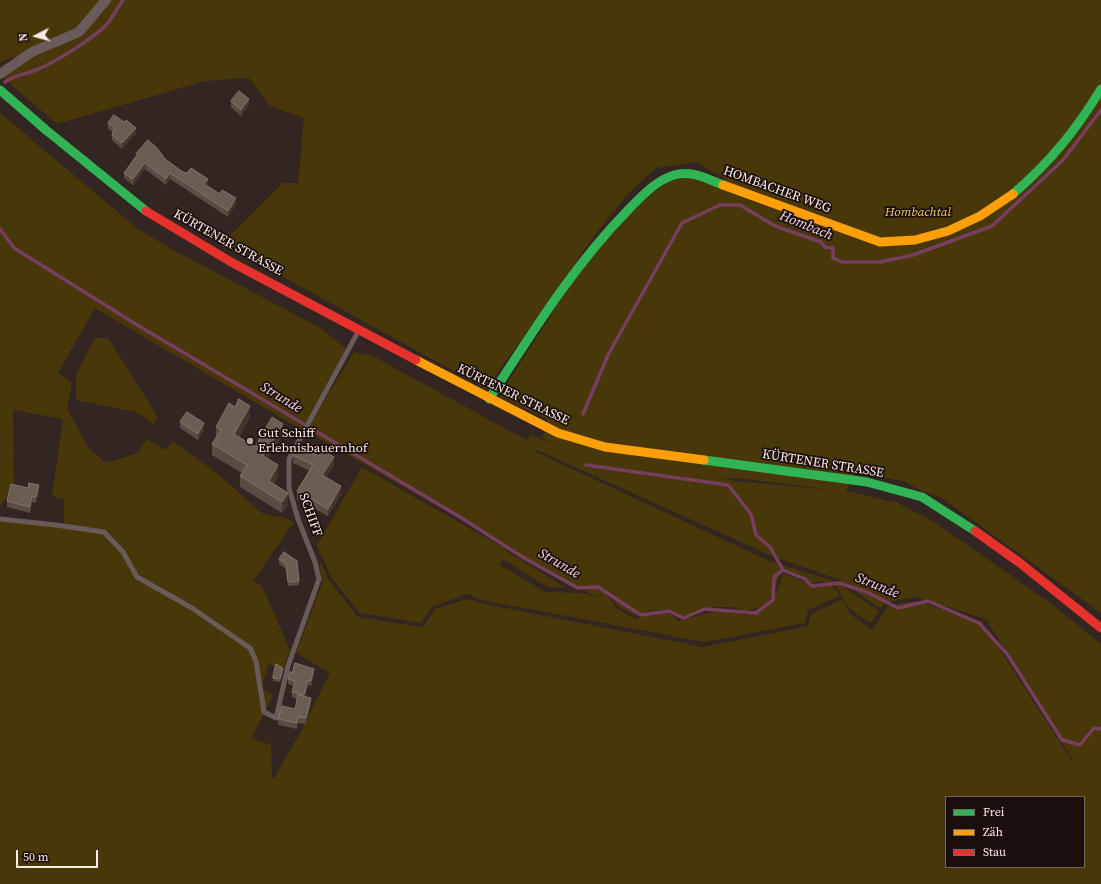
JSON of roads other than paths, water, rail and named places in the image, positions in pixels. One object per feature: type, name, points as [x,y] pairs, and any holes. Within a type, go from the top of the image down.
[{"type":"main road","name":"HOMBACHER WEG","points":[[489,399],[589,252],[614,222],[662,179],[682,173],[691,173],[880,242],[898,243],[918,240],[962,225],[1008,199],[1050,160],[1091,108],[1101,89]]},
{"type":"main road","name":"KÜRTENER STRASSE","points":[[0,90],[46,130],[144,210],[231,262],[489,399],[558,433],[605,447],[867,482],[922,498],[958,519],[1020,563],[1101,628]]},
{"type":"street","points":[[0,74],[32,52],[79,32],[106,0]]},
{"type":"lane","name":"SCHIFF","points":[[0,520],[56,525],[104,532],[123,552],[137,577],[192,608],[250,648],[256,661],[264,712],[276,718],[288,666],[319,580],[315,562],[298,519],[289,488],[289,459],[359,329]]},
{"type":"waterway","points":[[5,82],[16,76],[44,67],[85,42],[108,23],[123,0]]},
{"type":"waterway","name":"Hombach","points":[[583,414],[609,353],[682,223],[720,205],[740,205],[775,226],[821,242],[825,247],[833,248],[833,258],[842,262],[880,262],[913,255],[992,226],[1063,160],[1101,110]]},
{"type":"waterway","name":"Strunde","points":[[0,229],[14,248],[134,323],[460,517],[524,558],[578,588],[598,587],[641,615],[669,611],[683,618],[705,609],[756,613],[773,600],[774,577],[783,570],[805,579],[812,586],[839,583],[869,593],[898,608],[928,601],[979,623],[1007,654],[1062,740],[1080,745],[1094,728],[1101,729]]},
{"type":"waterway","name":"Hombach","points":[[586,465],[728,485],[751,514],[756,535],[770,547],[783,570]]},
{"type":"place","name":"Gut Schiff Erlebnisbauernhof","points":[[250,441]]},
{"type":"park label","name":"Hombachtal","points":[[918,213]]}]
